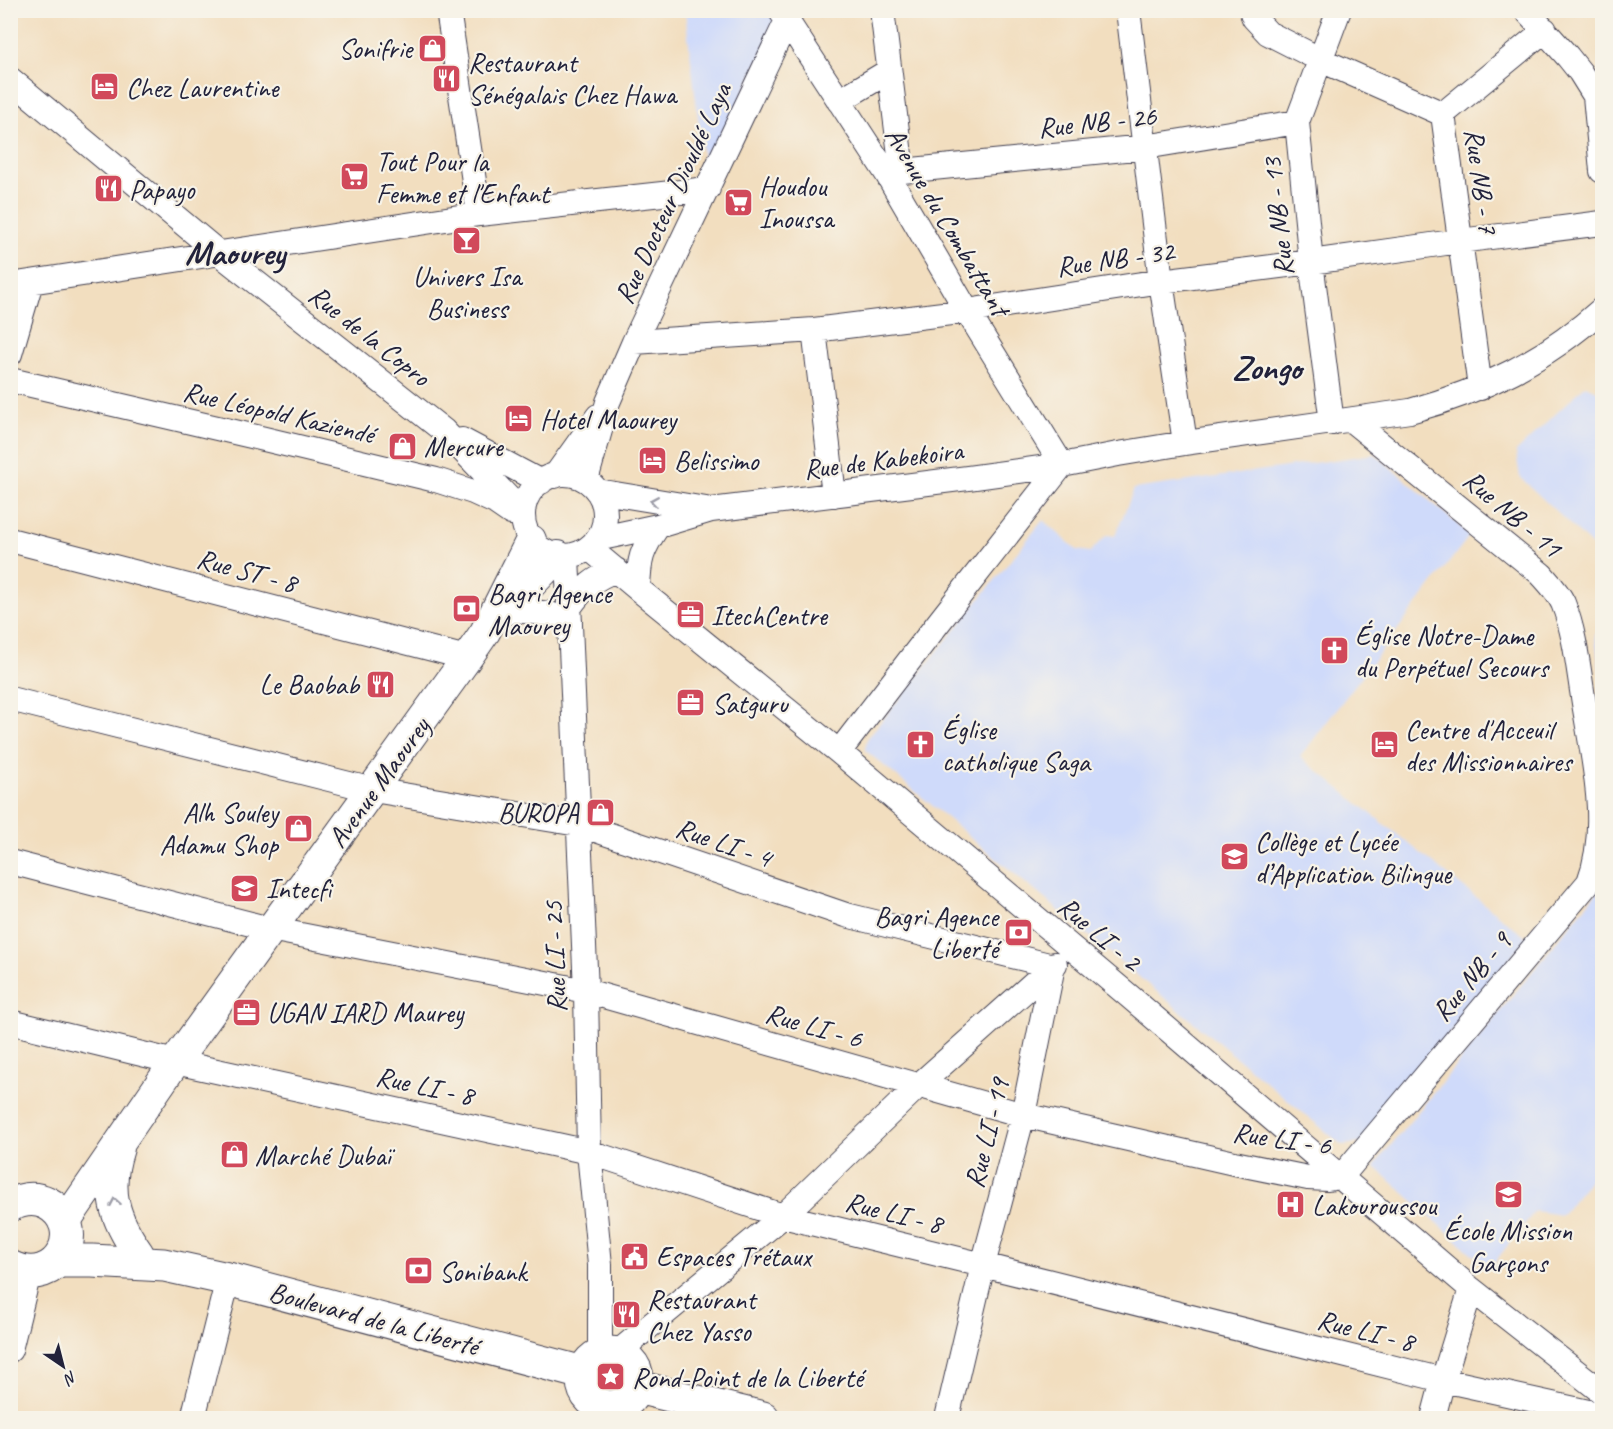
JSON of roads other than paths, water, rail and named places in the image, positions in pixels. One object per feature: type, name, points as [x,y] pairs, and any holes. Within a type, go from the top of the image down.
[{"type":"highway","name":"Boulevard de la Liberté","points":[[32,1223],[92,1261],[152,1259],[228,1279],[600,1360]]},
{"type":"highway","points":[[625,1357],[636,1370],[637,1387],[627,1401],[604,1413],[589,1398],[582,1382],[600,1360],[625,1357]]},
{"type":"highway","points":[[637,1387],[763,1419]]},
{"type":"main road","name":"Avenue Maourey","points":[[485,632],[526,526]]},
{"type":"main road","name":"Avenue Maourey","points":[[32,1223],[123,1137],[485,632],[562,556]]},
{"type":"main road","points":[[123,1137],[114,1163],[112,1183],[118,1219],[128,1239],[152,1259]]},
{"type":"street","points":[[448,10],[479,214]]},
{"type":"street","points":[[882,10],[889,71],[894,172]]},
{"type":"street","points":[[1128,10],[1161,281],[1185,444]]},
{"type":"street","points":[[1251,10],[1254,18],[1268,33],[1321,60],[1443,114]]},
{"type":"street","name":"Rue NB - 13","points":[[1338,10],[1297,122],[1311,262],[1341,422]]},
{"type":"street","points":[[1526,10],[1599,95],[1602,171]]},
{"type":"street","name":"Avenue du Combattant","points":[[786,14],[839,101],[894,172],[967,311],[1062,465]]},
{"type":"street","name":"Rue Docteur Diouldé Laya","points":[[591,486],[608,402],[634,342],[708,189],[786,14]]},
{"type":"street","name":"Rue NB - 7","points":[[1480,388],[1443,114],[1545,30]]},
{"type":"street","points":[[839,101],[889,71]]},
{"type":"street","name":"Rue de la Copro","points":[[10,79],[220,254],[444,431],[526,526]]},
{"type":"street","name":"Rue NB - 26","points":[[894,172],[1145,147],[1297,122]]},
{"type":"street","points":[[10,354],[21,283],[479,214],[708,189]]},
{"type":"street","name":"Rue NB - 32","points":[[634,342],[814,330],[967,311],[1161,281],[1602,223]]},
{"type":"street","name":"Rue de Kabekoira","points":[[593,543],[711,510],[1062,465],[1118,454],[1410,411],[1480,388],[1512,372],[1549,351],[1602,309]]},
{"type":"street","points":[[814,330],[834,495]]},
{"type":"street","name":"Rue Léopold Kaziendé","points":[[10,380],[436,480],[495,502],[526,526]]},
{"type":"street","name":"Rue Docteur Diouldé Laya","points":[[548,479],[608,402]]},
{"type":"street","name":"Rue NB - 11","points":[[1341,422],[1541,574],[1562,602],[1573,637],[1600,798]]},
{"type":"street","name":"Rue de la Copro","points":[[444,431],[548,479]]},
{"type":"street","points":[[839,752],[1062,465]]},
{"type":"street","points":[[566,474],[576,476],[591,486],[602,500],[605,520],[602,530],[593,543],[579,554],[562,556],[547,553],[538,547],[526,526],[525,501],[532,490],[548,479],[566,474]]},
{"type":"street","name":"Rue de Kabekoira","points":[[591,486],[711,510]]},
{"type":"street","points":[[638,589],[639,564],[645,545],[658,526]]},
{"type":"street","name":"Rue ST - 8","points":[[10,540],[468,658]]},
{"type":"street","name":"Rue LI - 2","points":[[593,543],[616,570],[638,589],[839,752],[1471,1289],[1602,1392]]},
{"type":"street","name":"Rue LI - 25","points":[[562,556],[569,614],[586,991],[589,1152],[600,1265],[600,1360]]},
{"type":"street","points":[[507,609],[569,614],[581,591],[592,581],[616,570]]},
{"type":"street","name":"Rue LI - 4","points":[[10,699],[373,790],[578,824],[846,915],[1053,966]]},
{"type":"street","name":"Rue NB - 9","points":[[1341,1177],[1589,882],[1595,866],[1598,844],[1600,798]]},
{"type":"street","name":"Rue LI - 6","points":[[10,862],[270,929],[586,991],[1023,1115],[1308,1178],[1341,1177]]},
{"type":"street","points":[[600,1360],[783,1216],[918,1086],[1053,966],[1075,952]]},
{"type":"street","name":"Rue LI - 19","points":[[947,1419],[983,1264],[1023,1115],[1053,966]]},
{"type":"street","name":"Rue LI - 8","points":[[10,1022],[175,1062],[589,1152],[783,1216],[1443,1380],[1602,1415]]},
{"type":"street","points":[[10,1350],[32,1223]]},
{"type":"street","points":[[193,1419],[228,1279]]},
{"type":"street","points":[[1433,1419],[1471,1289]]},
{"type":"place","name":"Sonifrie","points":[[433,48]]},
{"type":"place","name":"Restaurant Sénégalais Chez Hawa","points":[[447,78]]},
{"type":"place","name":"Chez Laurentine","points":[[105,87]]},
{"type":"place","name":"Tout Pour la Femme et l'Enfant","points":[[355,177]]},
{"type":"place","name":"Papayo","points":[[108,189]]},
{"type":"place","name":"Houdou Inoussa","points":[[738,202]]},
{"type":"place","name":"Univers Isa Business","points":[[467,240]]},
{"type":"place","name":"Hotel Maourey","points":[[519,419]]},
{"type":"place","name":"Mercure","points":[[403,446]]},
{"type":"place","name":"Belissimo","points":[[653,460]]},
{"type":"place","name":"Bagri Agence Maourey","points":[[467,609]]},
{"type":"place","name":"ItechCentre","points":[[690,615]]},
{"type":"place","name":"Église Notre-Dame du Perpétuel Secours","points":[[1334,651]]},
{"type":"place","name":"Le Baobab","points":[[380,684]]},
{"type":"place","name":"Satguru","points":[[691,703]]},
{"type":"place","name":"Église catholique Saga","points":[[921,745]]},
{"type":"place","name":"Centre d'Acceuil des Missionnaires","points":[[1384,745]]},
{"type":"place","name":"BUROPA","points":[[600,812]]},
{"type":"place","name":"Alh Souley Adamu Shop","points":[[299,828]]},
{"type":"place","name":"Collège et Lycée d’Application Bilingue","points":[[1234,857]]},
{"type":"place","name":"Intecfi","points":[[245,888]]},
{"type":"place","name":"Bagri Agence Liberté","points":[[1019,932]]},
{"type":"place","name":"UGAN IARD Maurey","points":[[246,1012]]},
{"type":"place","name":"Marché Dubaï","points":[[234,1155]]},
{"type":"place","name":"École Mission Garçons","points":[[1508,1194]]},
{"type":"place","name":"Lakouroussou","points":[[1291,1205]]},
{"type":"place","name":"Espaces Trétaux","points":[[635,1256]]},
{"type":"place","name":"Sonibank","points":[[418,1271]]},
{"type":"place","name":"Restaurant Chez Yasso","points":[[626,1315]]},
{"type":"place","name":"Rond-Point de la Liberté","points":[[611,1377]]},
{"type":"district","name":"Maourey","points":[[235,252]]},
{"type":"district","name":"Zongo","points":[[1267,367]]}]
